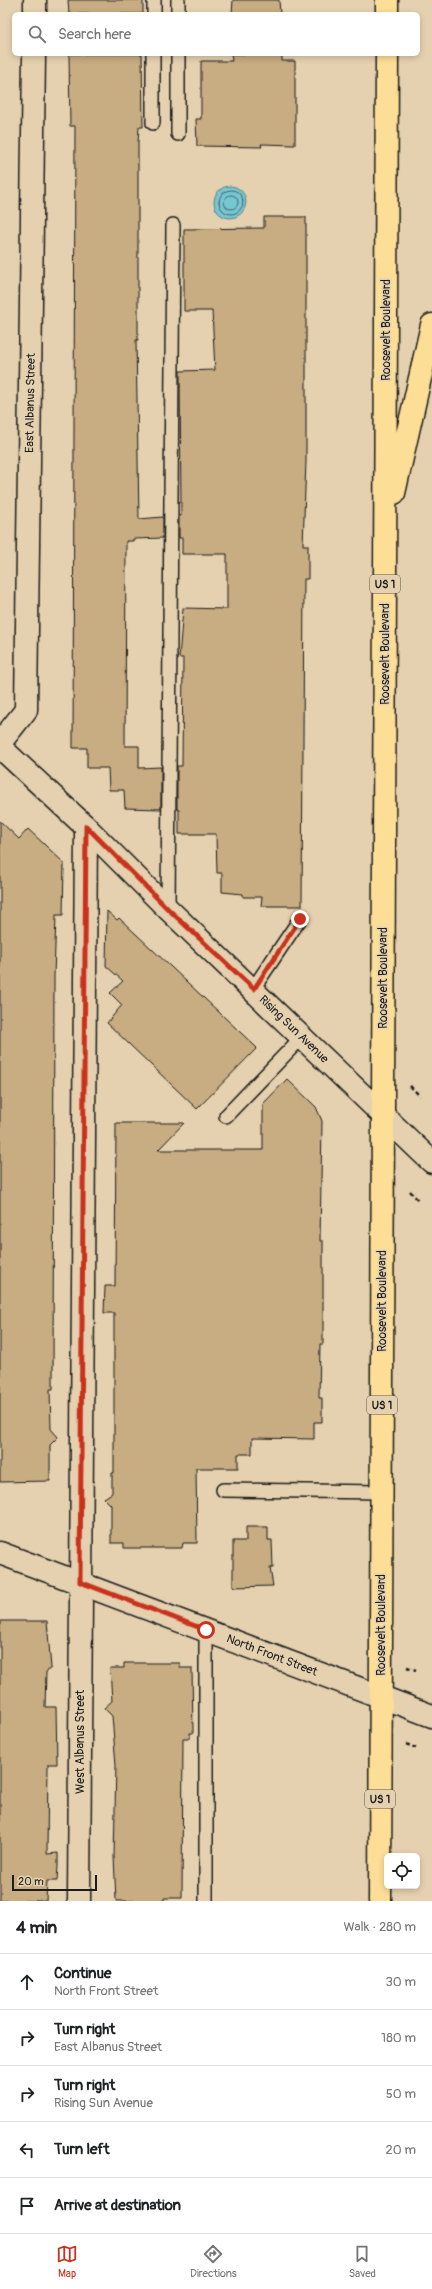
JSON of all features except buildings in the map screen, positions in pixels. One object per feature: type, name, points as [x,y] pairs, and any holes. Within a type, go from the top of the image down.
[{"type":"highway","points":[[387,0],[387,12]]},
{"type":"highway","name":"Roosevelt Boulevard","points":[[380,1901],[383,1114],[381,1057],[387,56]]},
{"type":"highway","points":[[385,533],[432,325]]},
{"type":"street","points":[[35,0],[35,12]]},
{"type":"street","name":"East Albanus Street","points":[[0,743],[26,710],[34,56]]},
{"type":"street","name":"Rising Sun Avenue","points":[[0,746],[86,826],[168,909],[254,989],[432,1162]]},
{"type":"street","points":[[80,1582],[86,826]]},
{"type":"street","name":"North Front Street","points":[[0,1553],[432,1716]]},
{"type":"street","name":"West Albanus Street","points":[[79,1901],[80,1582]]},
{"type":"lane","points":[[154,0],[154,12]]},
{"type":"lane","points":[[178,0],[178,12]]},
{"type":"lane","points":[[153,56],[153,123]]},
{"type":"lane","points":[[178,56],[178,134]]},
{"type":"lane","points":[[168,909],[173,225]]},
{"type":"lane","points":[[254,989],[300,919]]},
{"type":"lane","points":[[226,1116],[302,1037]]},
{"type":"lane","points":[[223,1490],[381,1492]]},
{"type":"lane","points":[[206,1630],[206,1901]]},
{"type":"path","points":[[408,1085],[420,1096]]},
{"type":"path","points":[[406,1188],[418,1200]]},
{"type":"path","points":[[405,1666],[416,1670]]},
{"type":"path","points":[[403,1743],[416,1748]]},
{"type":"water","points":[[227,186],[233,186],[243,193],[246,202],[245,208],[239,215],[233,218],[227,218],[217,211],[214,205],[214,199],[221,189]]},
{"type":"route","points":[[206,1630],[80,1582],[86,826],[168,909],[254,989],[300,919]]}]
